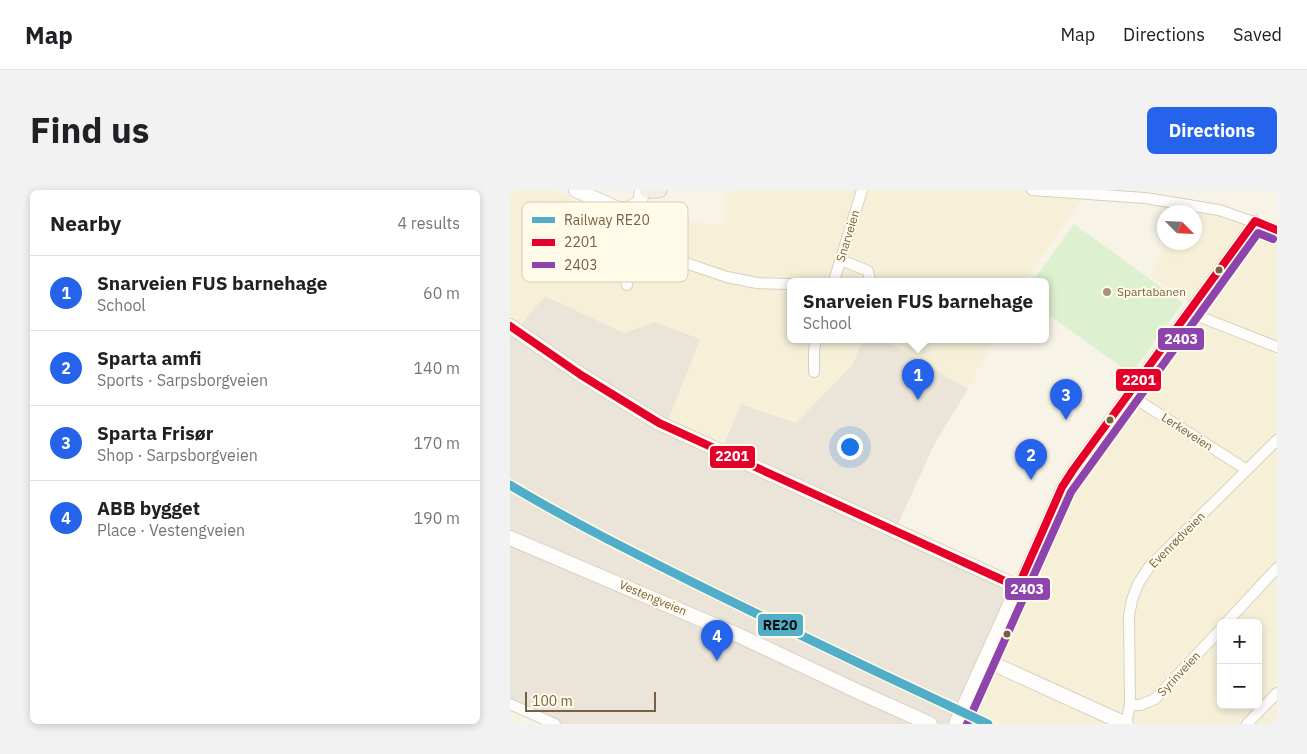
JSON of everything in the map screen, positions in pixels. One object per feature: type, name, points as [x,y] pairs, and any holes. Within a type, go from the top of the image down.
[{"type":"main road","points":[[647,190],[659,190]]},
{"type":"street","points":[[576,190],[603,202]]},
{"type":"street","name":"Snarveien","points":[[835,278],[862,190]]},
{"type":"street","points":[[1032,190],[1145,198],[1220,210],[1277,230]]},
{"type":"street","points":[[956,724],[1062,487],[1255,221]]},
{"type":"street","points":[[841,260],[868,271],[870,278]]},
{"type":"street","points":[[688,263],[728,277],[757,283],[787,284]]},
{"type":"street","points":[[1188,312],[1277,348]]},
{"type":"street","points":[[510,326],[581,375],[659,423],[1018,587]]},
{"type":"street","points":[[814,372],[815,343]]},
{"type":"street","name":"Lerkeveien","points":[[1128,394],[1247,470]]},
{"type":"street","name":"Evenrødveien","points":[[1126,724],[1130,705],[1129,616],[1138,584],[1149,567],[1277,440]]},
{"type":"street","name":"Vestengveien","points":[[510,538],[740,636],[930,724]]},
{"type":"street","points":[[1230,619],[1277,568]]},
{"type":"street","name":"Syrinveien","points":[[1130,705],[1140,705],[1155,699],[1217,633]]},
{"type":"street","points":[[985,660],[1126,724]]},
{"type":"street","points":[[1247,724],[1277,693]]},
{"type":"street","points":[[510,704],[555,724]]},
{"type":"shaded area","points":[[510,190],[548,190],[569,195],[574,202],[522,202],[522,282],[688,282],[688,221],[724,226],[725,194],[741,190],[1054,190],[1052,196],[1082,199],[1028,278],[787,278],[787,343],[861,343],[853,364],[796,423],[741,404],[720,451],[666,426],[699,339],[655,322],[624,333],[545,296],[518,327],[510,321]]},
{"type":"shaded area","points":[[1202,211],[1252,223],[1191,304],[1150,276],[1163,250],[1202,250]]},
{"type":"shaded area","points":[[1260,229],[1277,236],[1277,724],[1000,724],[971,711],[1066,496]]},
{"type":"shaded area","points":[[545,296],[624,333],[655,322],[700,339],[666,426],[721,451],[741,404],[796,423],[853,364],[861,343],[890,343],[968,389],[934,445],[895,531],[1018,587],[956,724],[555,724],[510,704],[510,326],[516,330]]},
{"type":"shaded area","points":[[890,343],[992,343],[968,389]]},
{"type":"green space","name":"Spartabanen","points":[[1074,224],[1183,303],[1131,374],[1049,315],[1049,278],[1035,278]]},
{"type":"rail line","name":"RE20","points":[[510,485],[624,548],[988,724]]},
{"type":"transit line","name":"2201","points":[[510,326],[581,375],[659,423],[1018,587],[1062,487],[1073,470],[1255,221],[1277,230]]},
{"type":"transit line","name":"2403","points":[[967,724],[1071,492],[1258,233],[1273,239]]},
{"type":"place","name":"Spartabanen","points":[[1107,292]]},
{"type":"place","name":"Snarveien FUS barnehage","points":[[918,400]]},
{"type":"place","name":"Sparta Frisør","points":[[1066,420]]},
{"type":"place","name":"Sparta amfi","points":[[1031,480]]},
{"type":"place","name":"ABB bygget","points":[[717,661]]}]
